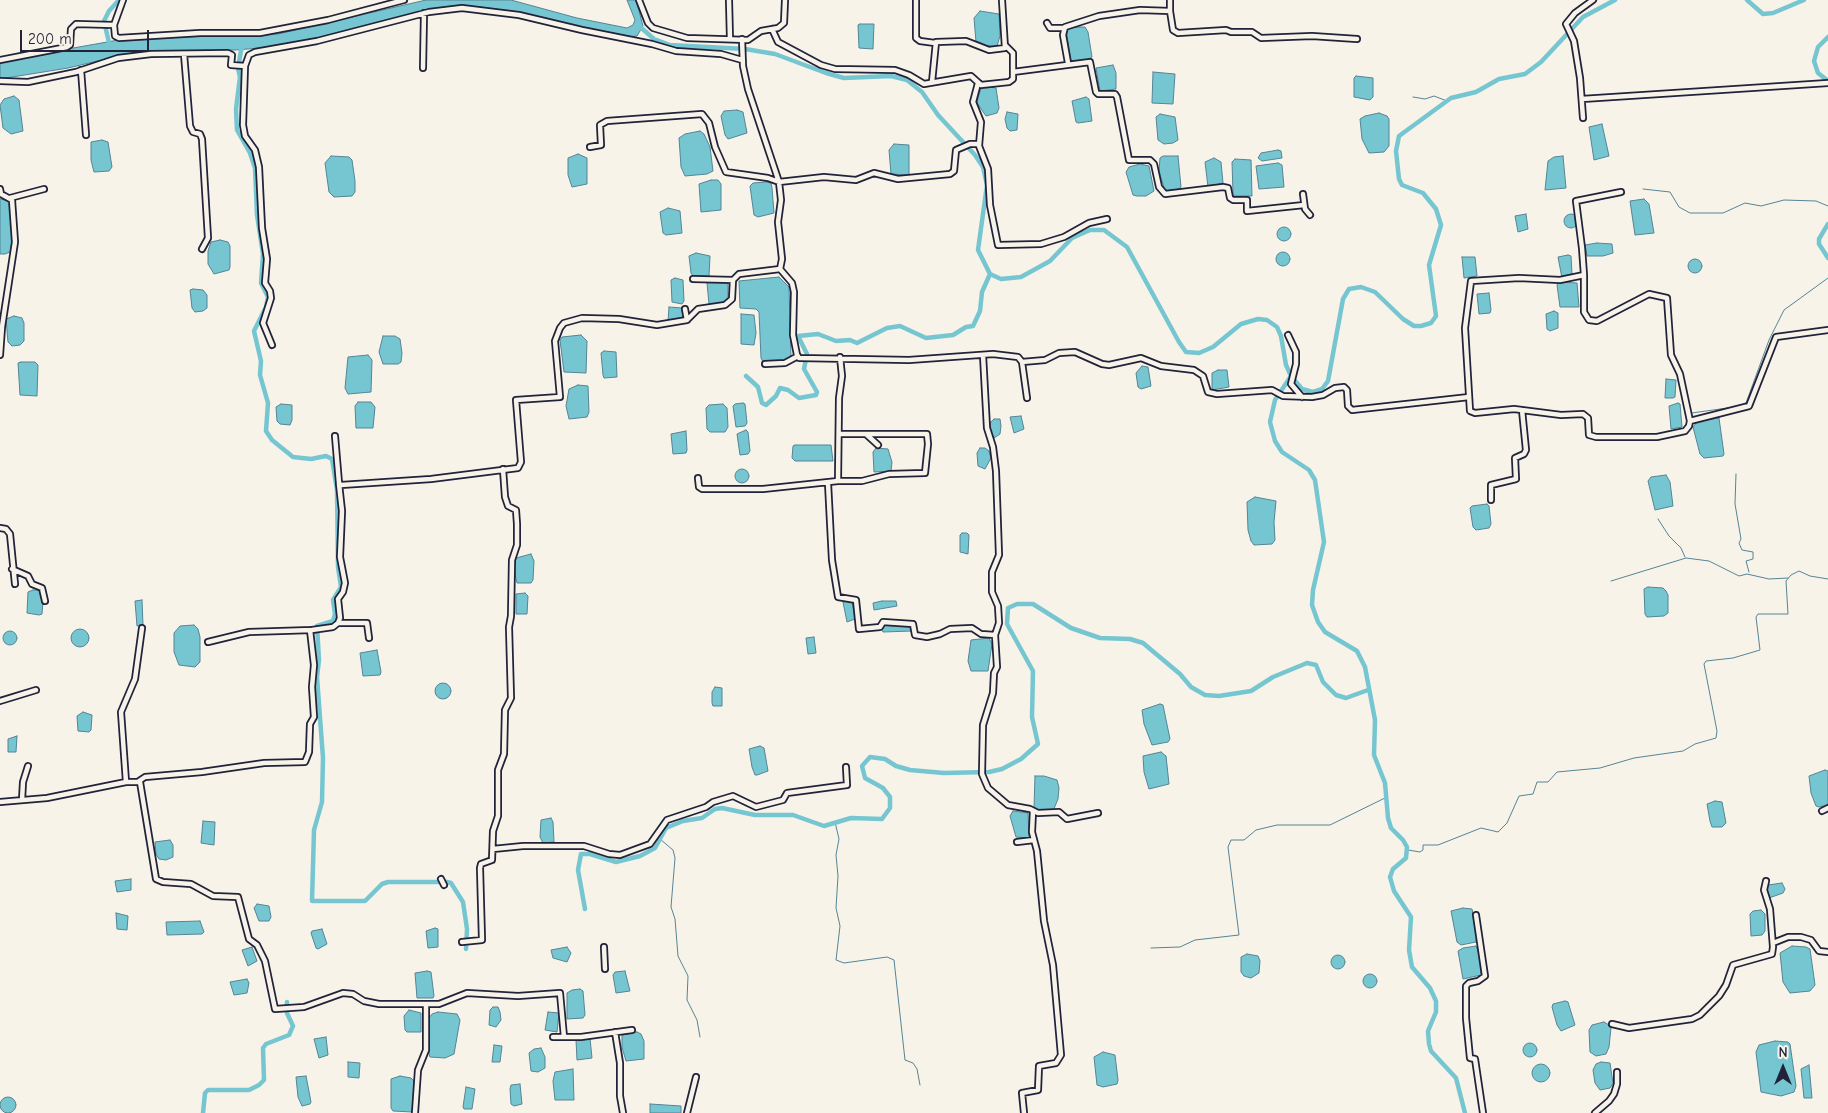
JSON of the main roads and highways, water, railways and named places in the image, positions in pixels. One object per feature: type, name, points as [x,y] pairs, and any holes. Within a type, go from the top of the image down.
[{"type":"water","points":[[426,0],[511,0],[577,18],[627,28],[633,25],[635,20],[627,0],[636,0],[643,26],[637,36],[626,37],[496,9],[463,5],[418,12],[285,46],[235,50],[131,53],[68,68],[0,79],[0,61],[124,39],[278,34]]},
{"type":"water","points":[[980,11],[999,14],[1000,36],[997,46],[985,46],[976,42],[974,18]]},
{"type":"water","points":[[874,24],[873,49],[859,48],[858,25]]},
{"type":"water","points":[[1085,27],[1088,32],[1092,57],[1087,60],[1071,61],[1066,31],[1070,28]]},
{"type":"water","points":[[1113,65],[1116,73],[1116,89],[1100,91],[1096,68]]},
{"type":"water","points":[[1153,72],[1175,74],[1173,104],[1152,103]]},
{"type":"water","points":[[1356,76],[1373,78],[1373,97],[1370,100],[1354,97],[1354,78]]},
{"type":"water","points":[[981,88],[996,88],[999,108],[997,113],[986,116],[977,103]]},
{"type":"water","points":[[14,96],[19,100],[23,131],[11,134],[3,128],[0,105],[4,99]]},
{"type":"water","points":[[1086,97],[1089,99],[1092,121],[1078,123],[1076,122],[1072,101]]},
{"type":"water","points":[[737,110],[743,112],[747,133],[728,139],[725,135],[721,116],[724,111]]},
{"type":"water","points":[[1007,112],[1018,114],[1017,130],[1010,131],[1007,128],[1005,119]]},
{"type":"water","points":[[1379,113],[1387,116],[1389,119],[1389,146],[1384,152],[1369,153],[1362,139],[1360,119]]},
{"type":"water","points":[[1160,114],[1175,117],[1178,140],[1173,143],[1164,144],[1158,140],[1156,117]]},
{"type":"water","points":[[1602,124],[1609,156],[1594,160],[1589,127]]},
{"type":"water","points":[[700,131],[704,134],[710,147],[713,171],[707,174],[685,176],[681,167],[679,138],[685,134]]},
{"type":"water","points":[[102,140],[108,142],[112,167],[109,171],[94,172],[91,160],[91,142]]},
{"type":"water","points":[[894,144],[909,145],[909,175],[891,174],[889,150]]},
{"type":"water","points":[[1281,151],[1282,158],[1262,161],[1258,158],[1261,153]]},
{"type":"water","points":[[578,154],[587,158],[587,184],[572,187],[568,175],[568,158]]},
{"type":"water","points":[[331,156],[349,157],[352,160],[355,192],[352,196],[334,197],[329,192],[325,163]]},
{"type":"water","points":[[1163,156],[1178,156],[1181,187],[1165,191],[1159,171],[1160,158]]},
{"type":"water","points":[[1563,156],[1566,188],[1545,190],[1548,161],[1554,157]]},
{"type":"water","points":[[1214,158],[1221,162],[1223,183],[1208,187],[1205,162]]},
{"type":"water","points":[[1235,159],[1251,160],[1252,196],[1234,196],[1233,194],[1232,162]]},
{"type":"water","points":[[1278,163],[1282,165],[1284,187],[1259,189],[1256,166]]},
{"type":"water","points":[[1140,164],[1149,166],[1154,191],[1146,196],[1133,195],[1126,172],[1129,167]]},
{"type":"water","points":[[718,180],[721,184],[721,210],[701,212],[699,184]]},
{"type":"water","points":[[753,183],[771,183],[774,213],[758,217],[754,215],[750,186]]},
{"type":"water","points":[[0,199],[9,201],[11,219],[12,248],[10,252],[5,254],[0,254]]},
{"type":"water","points":[[1644,199],[1649,204],[1654,233],[1635,235],[1630,201]]},
{"type":"water","points":[[668,208],[680,211],[682,233],[666,235],[663,233],[660,212]]},
{"type":"water","points":[[1526,214],[1528,229],[1518,232],[1515,216]]},
{"type":"water","points":[[1568,214],[1574,214],[1578,221],[1574,228],[1568,228],[1564,224],[1564,218]]},
{"type":"water","points":[[1281,227],[1287,227],[1291,234],[1287,241],[1281,241],[1277,237],[1277,231]]},
{"type":"water","points":[[220,240],[228,242],[230,246],[230,267],[229,270],[214,274],[208,264],[208,251],[211,242]]},
{"type":"water","points":[[1597,243],[1612,244],[1613,253],[1603,256],[1587,256],[1585,245]]},
{"type":"water","points":[[1280,252],[1286,252],[1290,259],[1286,266],[1280,266],[1276,262],[1276,256]]},
{"type":"water","points":[[696,253],[710,256],[709,276],[693,276],[691,273],[689,256]]},
{"type":"water","points":[[1571,256],[1572,274],[1562,278],[1558,257]]},
{"type":"water","points":[[1462,257],[1475,257],[1477,276],[1464,278]]},
{"type":"water","points":[[1692,259],[1698,259],[1702,266],[1698,273],[1692,273],[1688,269],[1688,263]]},
{"type":"water","points":[[779,277],[789,287],[791,357],[789,360],[763,362],[761,358],[759,312],[756,309],[740,308],[739,281]]},
{"type":"water","points":[[675,278],[683,280],[684,301],[682,304],[672,302],[671,280]]},
{"type":"water","points":[[711,281],[728,283],[728,299],[726,303],[709,304],[707,283]]},
{"type":"water","points":[[1559,282],[1577,283],[1579,307],[1560,307],[1557,285]]},
{"type":"water","points":[[190,290],[203,290],[207,295],[207,308],[203,311],[195,312],[192,308]]},
{"type":"water","points":[[1489,293],[1490,313],[1479,314],[1477,294]]},
{"type":"water","points":[[669,307],[682,308],[683,319],[668,321]]},
{"type":"water","points":[[1554,311],[1558,313],[1558,328],[1550,331],[1547,329],[1546,314]]},
{"type":"water","points":[[741,314],[754,315],[756,333],[754,345],[741,344]]},
{"type":"water","points":[[14,316],[22,318],[24,323],[24,341],[20,345],[12,346],[8,342],[6,319]]},
{"type":"water","points":[[581,335],[587,341],[586,373],[564,372],[560,340],[562,337]]},
{"type":"water","points":[[383,336],[395,336],[400,339],[402,353],[401,362],[398,364],[383,364],[379,352]]},
{"type":"water","points":[[604,351],[616,352],[617,377],[604,378],[601,353]]},
{"type":"water","points":[[368,355],[372,360],[371,392],[348,394],[345,388],[348,357]]},
{"type":"water","points":[[35,362],[38,365],[37,396],[20,395],[18,363]]},
{"type":"water","points":[[1142,366],[1148,367],[1151,386],[1141,389],[1138,387],[1136,373]]},
{"type":"water","points":[[1218,370],[1227,370],[1229,387],[1212,390],[1212,373]]},
{"type":"water","points":[[1666,379],[1676,380],[1675,397],[1673,398],[1665,398]]},
{"type":"water","points":[[578,385],[588,386],[589,412],[587,417],[569,419],[566,406],[569,389]]},
{"type":"water","points":[[358,402],[371,402],[375,407],[373,428],[356,428],[355,406]]},
{"type":"water","points":[[281,404],[292,405],[290,425],[280,424],[277,421],[276,407]]},
{"type":"water","points":[[723,404],[727,408],[728,427],[725,432],[710,432],[707,429],[706,408],[709,405]]},
{"type":"water","points":[[745,404],[747,423],[745,426],[736,427],[733,406]]},
{"type":"water","points":[[1680,404],[1682,427],[1671,429],[1669,406]]},
{"type":"water","points":[[1021,416],[1024,429],[1014,433],[1010,417]]},
{"type":"water","points":[[1719,418],[1724,454],[1723,456],[1704,458],[1700,454],[1693,427],[1698,421]]},
{"type":"water","points":[[994,419],[1000,419],[1001,426],[1000,434],[994,438],[989,428],[990,423]]},
{"type":"water","points":[[746,430],[748,432],[750,451],[748,454],[740,455],[737,434]]},
{"type":"water","points":[[686,431],[686,453],[673,454],[671,434]]},
{"type":"water","points":[[831,445],[833,461],[795,461],[792,458],[793,446]]},
{"type":"water","points":[[876,448],[888,449],[892,462],[891,471],[874,472],[873,452]]},
{"type":"water","points":[[980,448],[985,448],[989,451],[991,458],[985,469],[978,466],[977,453]]},
{"type":"water","points":[[739,469],[745,469],[749,476],[745,483],[739,483],[735,479],[735,473]]},
{"type":"water","points":[[1666,475],[1670,482],[1673,506],[1655,510],[1648,481],[1651,477]]},
{"type":"water","points":[[1255,497],[1276,501],[1275,540],[1272,544],[1254,545],[1251,541],[1248,530],[1247,502]]},
{"type":"water","points":[[1487,504],[1489,506],[1491,524],[1489,528],[1476,530],[1473,527],[1470,508]]},
{"type":"water","points":[[962,533],[969,535],[968,554],[960,552],[960,535]]},
{"type":"water","points":[[531,554],[534,561],[533,580],[531,583],[517,583],[514,570],[516,558]]},
{"type":"water","points":[[1648,587],[1663,588],[1666,591],[1668,595],[1668,613],[1664,616],[1647,617],[1645,614],[1644,589]]},
{"type":"water","points":[[40,590],[43,601],[42,614],[39,615],[27,613],[28,592]]},
{"type":"water","points":[[525,593],[528,596],[527,614],[516,614],[516,594]]},
{"type":"water","points":[[142,600],[143,625],[137,626],[135,601]]},
{"type":"water","points":[[852,600],[855,619],[847,622],[843,602]]},
{"type":"water","points":[[896,601],[897,606],[874,610],[873,603]]},
{"type":"water","points":[[885,624],[910,626],[912,631],[883,632],[881,629]]},
{"type":"water","points":[[194,625],[198,629],[200,637],[200,662],[195,667],[179,665],[174,652],[174,633],[180,626]]},
{"type":"water","points":[[80,629],[86,632],[89,638],[86,644],[80,647],[74,644],[71,638],[74,632]]},
{"type":"water","points":[[7,631],[13,631],[17,638],[13,645],[7,645],[3,641],[3,635]]},
{"type":"water","points":[[814,637],[816,653],[808,654],[806,638]]},
{"type":"water","points":[[989,638],[992,644],[988,671],[971,671],[968,661],[971,640]]},
{"type":"water","points":[[377,650],[380,675],[363,676],[360,653]]},
{"type":"water","points":[[440,683],[446,683],[451,688],[449,697],[440,699],[435,694],[435,688]]},
{"type":"water","points":[[715,687],[722,688],[722,706],[713,706],[712,692]]},
{"type":"water","points":[[1160,704],[1163,705],[1170,739],[1168,742],[1152,745],[1144,724],[1142,710]]},
{"type":"water","points":[[83,712],[92,715],[91,730],[89,732],[78,731],[77,716]]},
{"type":"water","points":[[17,736],[16,752],[8,752],[8,739]]},
{"type":"water","points":[[760,746],[764,748],[768,771],[755,775],[749,749]]},
{"type":"water","points":[[1161,752],[1166,756],[1169,784],[1149,789],[1144,772],[1143,756]]},
{"type":"water","points":[[1825,770],[1828,771],[1828,805],[1819,807],[1816,806],[1811,793],[1809,776]]},
{"type":"water","points":[[1035,776],[1044,776],[1057,780],[1059,788],[1058,799],[1053,811],[1037,811],[1034,808]]},
{"type":"water","points":[[1715,801],[1722,802],[1726,823],[1722,827],[1712,827],[1710,821],[1707,804]]},
{"type":"water","points":[[1013,811],[1028,813],[1029,838],[1016,837],[1010,816]]},
{"type":"water","points":[[551,818],[554,842],[543,843],[540,837],[541,820]]},
{"type":"water","points":[[203,821],[215,822],[214,845],[201,843]]},
{"type":"water","points":[[170,840],[173,845],[173,857],[166,860],[159,859],[156,854],[155,842]]},
{"type":"water","points":[[131,879],[131,890],[117,892],[115,881]]},
{"type":"water","points":[[1782,883],[1785,889],[1783,893],[1769,898],[1766,894],[1768,885]]},
{"type":"water","points":[[257,904],[269,906],[271,917],[269,921],[259,921],[254,908]]},
{"type":"water","points":[[1463,908],[1472,909],[1477,934],[1476,942],[1461,945],[1457,942],[1451,911]]},
{"type":"water","points":[[1761,910],[1765,914],[1765,931],[1762,935],[1751,936],[1750,914],[1753,911]]},
{"type":"water","points":[[116,913],[128,916],[127,930],[117,929]]},
{"type":"water","points":[[200,921],[204,932],[202,934],[167,935],[166,922]]},
{"type":"water","points":[[322,929],[327,944],[318,949],[311,933],[312,931]]},
{"type":"water","points":[[438,929],[438,947],[428,948],[426,931]]},
{"type":"water","points":[[1476,946],[1480,956],[1481,975],[1463,979],[1458,951],[1463,948]]},
{"type":"water","points":[[1792,946],[1810,949],[1815,985],[1810,991],[1790,993],[1783,982],[1780,953]]},
{"type":"water","points":[[252,947],[257,961],[248,966],[242,950]]},
{"type":"water","points":[[567,947],[571,953],[567,962],[553,958],[551,950]]},
{"type":"water","points":[[1247,954],[1258,956],[1260,961],[1259,973],[1251,978],[1244,976],[1241,972],[1241,957]]},
{"type":"water","points":[[1335,955],[1341,955],[1345,962],[1341,969],[1335,969],[1331,965],[1331,959]]},
{"type":"water","points":[[625,971],[630,991],[616,993],[613,975],[615,972]]},
{"type":"water","points":[[431,972],[434,996],[433,998],[417,998],[415,973]]},
{"type":"water","points":[[1367,974],[1373,974],[1377,981],[1373,988],[1367,988],[1363,984],[1363,978]]},
{"type":"water","points":[[247,979],[249,983],[247,993],[234,995],[230,982]]},
{"type":"water","points":[[580,989],[583,991],[585,1015],[583,1018],[567,1019],[567,993]]},
{"type":"water","points":[[1568,1002],[1575,1025],[1561,1031],[1557,1025],[1552,1007],[1553,1004]]},
{"type":"water","points":[[493,1007],[498,1007],[500,1012],[501,1020],[496,1027],[489,1025],[490,1010]]},
{"type":"water","points":[[409,1010],[421,1013],[421,1032],[407,1032],[405,1030],[404,1016]]},
{"type":"water","points":[[438,1012],[457,1014],[460,1020],[454,1054],[445,1058],[430,1057],[429,1054],[429,1018],[432,1014]]},
{"type":"water","points":[[548,1012],[559,1013],[557,1032],[545,1030]]},
{"type":"water","points":[[1604,1022],[1611,1028],[1609,1047],[1606,1054],[1596,1056],[1590,1052],[1589,1030],[1592,1025]]},
{"type":"water","points":[[637,1032],[641,1034],[644,1041],[644,1059],[626,1061],[622,1047],[622,1035]]},
{"type":"water","points":[[326,1037],[328,1055],[319,1058],[314,1039]]},
{"type":"water","points":[[590,1038],[592,1058],[577,1060],[576,1040]]},
{"type":"water","points":[[1775,1041],[1788,1042],[1790,1044],[1796,1086],[1794,1092],[1781,1096],[1761,1092],[1756,1052],[1759,1045]]},
{"type":"water","points":[[1527,1043],[1533,1043],[1537,1050],[1533,1057],[1527,1057],[1523,1053],[1523,1047]]},
{"type":"water","points":[[494,1045],[502,1046],[500,1062],[492,1062]]},
{"type":"water","points":[[541,1048],[545,1057],[545,1068],[538,1072],[531,1071],[529,1053],[534,1049]]},
{"type":"water","points":[[1103,1052],[1115,1055],[1118,1080],[1117,1084],[1103,1087],[1097,1085],[1094,1057]]},
{"type":"water","points":[[348,1062],[360,1063],[359,1078],[348,1077]]},
{"type":"water","points":[[1601,1062],[1610,1063],[1613,1083],[1610,1088],[1600,1090],[1595,1083],[1593,1070],[1596,1064]]},
{"type":"water","points":[[1541,1064],[1547,1067],[1550,1073],[1547,1079],[1541,1082],[1535,1079],[1532,1073],[1535,1067]]},
{"type":"water","points":[[1809,1065],[1812,1098],[1804,1098],[1801,1069]]},
{"type":"water","points":[[573,1069],[574,1100],[555,1100],[553,1081],[555,1072]]},
{"type":"water","points":[[306,1076],[311,1102],[302,1106],[298,1097],[296,1077]]},
{"type":"water","points":[[400,1076],[411,1078],[415,1082],[412,1112],[393,1111],[391,1108],[391,1079]]},
{"type":"water","points":[[520,1084],[522,1104],[514,1106],[511,1104],[511,1085]]},
{"type":"water","points":[[466,1087],[475,1089],[472,1109],[464,1109],[463,1107]]},
{"type":"water","points":[[8,1097],[14,1099],[16,1105],[14,1111],[8,1113],[2,1111],[0,1105],[2,1099]]},
{"type":"water","points":[[650,1104],[681,1106],[681,1113],[650,1113]]},
{"type":"waterway","points":[[110,47],[104,21],[109,11],[119,0]]},
{"type":"waterway","points":[[639,26],[654,39],[670,45],[745,49],[775,54],[844,78],[891,76],[907,80],[922,92],[938,115],[975,155],[983,167],[987,185],[978,250],[990,274],[1001,279],[1021,277],[1050,261],[1072,238],[1090,230],[1104,230],[1127,247],[1186,352],[1199,353],[1213,347],[1241,324],[1258,319],[1267,320],[1277,327],[1281,336],[1286,365],[1291,376],[1302,389],[1313,392],[1322,389],[1328,381],[1343,299],[1349,289],[1361,287],[1375,292],[1403,319],[1414,326],[1431,323],[1436,316],[1429,265],[1441,225],[1436,209],[1423,193],[1402,185],[1399,179],[1396,151],[1399,136],[1451,98],[1476,92],[1499,79],[1525,74],[1541,62],[1583,17],[1615,0]]},
{"type":"waterway","points":[[1747,0],[1763,14],[1773,13],[1804,0]]},
{"type":"waterway","points":[[1828,37],[1818,47],[1814,61],[1818,73],[1828,81]]},
{"type":"waterway","points":[[242,45],[238,68],[240,77],[236,109],[237,130],[250,153],[255,168],[257,215],[263,254],[261,283],[268,297],[266,307],[254,331],[261,361],[260,375],[268,403],[266,431],[272,440],[293,457],[311,459],[326,456],[332,459],[337,490],[338,567],[341,587],[333,600],[335,614],[333,621],[317,626],[319,660],[317,677],[323,758],[322,802],[314,830],[312,901],[365,901],[382,884],[388,882],[451,883],[463,902],[467,929],[466,949]]},
{"type":"waterway","points":[[1413,97],[1425,99],[1434,96],[1447,101]]},
{"type":"waterway","points":[[1643,189],[1670,192],[1679,207],[1690,213],[1723,213],[1745,203],[1761,206],[1784,200],[1816,201],[1828,206]]},
{"type":"waterway","points":[[1828,224],[1819,239],[1819,244],[1828,258]]},
{"type":"waterway","points":[[746,376],[758,387],[762,403],[766,405],[776,396],[780,388],[788,390],[799,398],[816,395],[817,392],[804,369],[807,354],[798,336],[818,334],[836,341],[850,340],[857,343],[887,328],[900,326],[926,338],[953,335],[966,327],[973,326],[980,311],[982,292],[990,274]]},
{"type":"waterway","points":[[1692,413],[1741,406],[1746,403],[1769,340],[1784,310],[1828,278]]},
{"type":"waterway","points":[[1291,376],[1275,400],[1270,422],[1275,441],[1282,452],[1309,470],[1315,480],[1324,542],[1313,590],[1312,605],[1318,622],[1325,632],[1357,651],[1365,667],[1375,720],[1374,755],[1385,783],[1388,818],[1391,828],[1407,847],[1406,858],[1393,869],[1390,877],[1394,891],[1411,917],[1409,950],[1412,967],[1430,988],[1436,1001],[1436,1012],[1428,1031],[1431,1051],[1456,1078],[1465,1113]]},
{"type":"waterway","points":[[1736,474],[1735,504],[1741,539],[1739,543],[1742,550],[1753,552],[1753,559],[1746,561],[1749,572]]},
{"type":"waterway","points":[[1658,519],[1669,536],[1681,548],[1685,557]]},
{"type":"waterway","points":[[1611,581],[1686,558],[1709,561],[1739,576],[1747,574],[1769,579],[1788,578]]},
{"type":"waterway","points":[[1408,850],[1420,852],[1423,850],[1423,845],[1438,845],[1481,828],[1498,832],[1507,823],[1519,796],[1533,794],[1537,782],[1548,782],[1557,772],[1600,768],[1634,758],[1683,751],[1695,744],[1716,738],[1717,731],[1704,664],[1706,661],[1733,658],[1760,650],[1756,617],[1758,614],[1788,614],[1786,581],[1791,575],[1799,571],[1810,576],[1828,579]]},
{"type":"waterway","points":[[585,909],[578,870],[581,854],[590,854],[616,862],[640,856],[655,848],[666,828],[683,821],[702,818],[715,809],[722,808],[755,815],[793,815],[824,826],[851,818],[882,819],[890,808],[890,797],[883,788],[865,778],[862,766],[870,757],[885,759],[896,766],[910,770],[944,773],[989,772],[1002,769],[1021,759],[1038,744],[1032,717],[1033,671],[1007,624],[1008,608],[1017,604],[1033,604],[1071,628],[1100,638],[1130,639],[1143,643],[1180,674],[1191,687],[1205,695],[1219,696],[1251,691],[1273,677],[1307,663],[1316,665],[1323,682],[1336,695],[1346,698],[1368,690]]},
{"type":"waterway","points":[[1151,948],[1180,947],[1195,940],[1239,935],[1228,847],[1231,840],[1244,840],[1256,830],[1277,825],[1330,825],[1387,797]]},
{"type":"waterway","points":[[835,822],[839,839],[836,855],[838,876],[836,908],[840,926],[836,960],[844,963],[887,957],[894,960],[905,1060],[913,1063],[917,1069],[920,1085]]},
{"type":"waterway","points":[[660,839],[673,850],[675,858],[671,907],[675,919],[678,956],[688,976],[687,1000],[697,1020],[700,1037]]},
{"type":"waterway","points":[[203,1113],[205,1093],[208,1090],[249,1090],[264,1080],[263,1048],[266,1044],[289,1035],[293,1026],[287,1013],[287,1002]]}]
